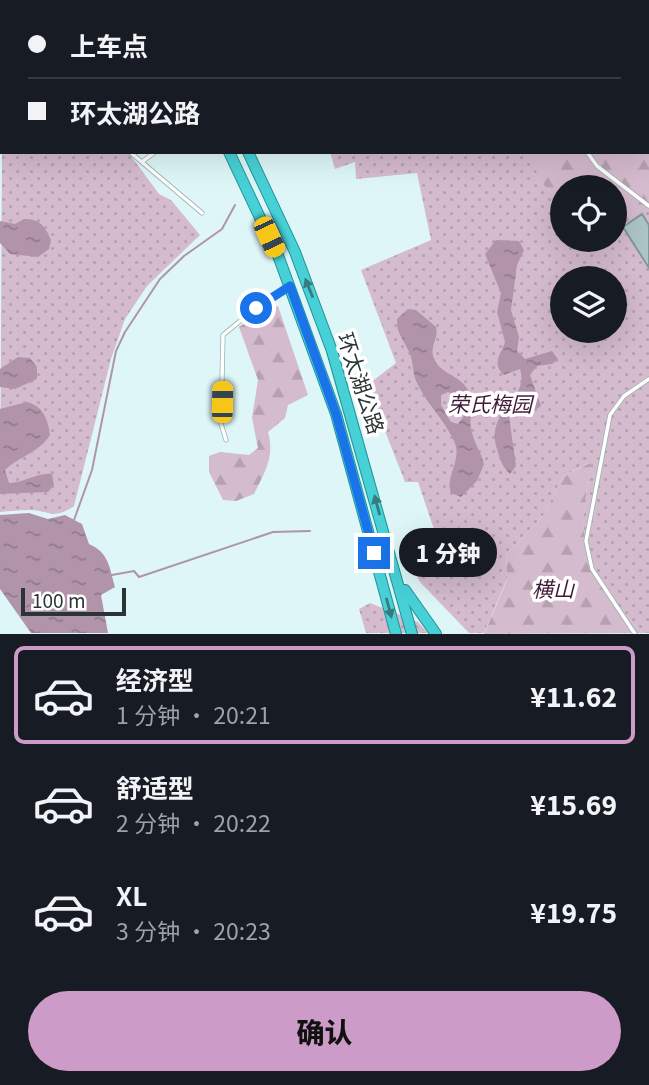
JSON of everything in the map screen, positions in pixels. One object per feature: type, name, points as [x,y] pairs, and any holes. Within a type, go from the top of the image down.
[{"type":"highway","name":"环太湖公路","points":[[230,154],[290,286],[336,414],[396,634]]},
{"type":"highway","name":"环太湖公路","points":[[249,154],[295,252],[328,340],[362,449],[412,634]]},
{"type":"highway","points":[[395,571],[409,598],[436,634]]},
{"type":"lane","points":[[132,154],[202,213]]},
{"type":"lane","points":[[142,162],[152,154]]},
{"type":"lane","points":[[588,154],[597,166],[649,206]]},
{"type":"lane","points":[[226,440],[221,424],[223,335],[256,308],[290,286]]},
{"type":"lane","points":[[635,634],[592,569],[586,541],[610,415],[624,396],[649,379]]},
{"type":"green space","points":[[2,154],[129,154],[159,194],[171,200],[200,235],[147,286],[125,319],[111,359],[74,506],[56,514],[30,510],[0,512]]},
{"type":"green space","name":"荣氏梅园","points":[[331,154],[649,154],[649,633],[643,633],[613,599],[591,559],[584,529],[589,463],[563,476],[543,516],[506,555],[507,579],[484,633],[469,633],[420,582],[406,557],[437,538],[418,482],[405,482],[385,431],[361,390],[396,363],[361,270],[431,240],[417,173],[356,179],[355,162],[335,169]]},
{"type":"green space","points":[[526,154],[649,154],[649,208],[635,219],[627,221],[627,175],[550,175],[550,192]]},
{"type":"green space","points":[[278,306],[308,395],[288,405],[285,418],[268,432],[270,456],[254,494],[236,501],[223,500],[209,472],[209,456],[220,452],[249,455],[258,448],[252,418],[258,380],[239,327],[258,314]]},
{"type":"green space","name":"横山","points":[[590,463],[584,521],[586,544],[604,586],[643,633],[484,634],[507,580],[506,555],[543,516],[563,476]]},
{"type":"green space","points":[[370,603],[418,622],[428,633],[366,633],[359,609]]},
{"type":"water","points":[[24,219],[41,224],[51,240],[49,249],[38,257],[10,254],[0,243],[0,221],[15,224]]},
{"type":"water","points":[[496,240],[519,241],[524,250],[517,265],[511,310],[519,337],[517,351],[525,359],[552,351],[558,359],[552,364],[537,366],[530,375],[541,406],[532,412],[525,402],[518,404],[509,416],[516,466],[510,474],[500,459],[495,436],[501,415],[519,390],[521,380],[520,369],[504,375],[498,367],[498,359],[505,342],[497,312],[501,293],[485,254]]},
{"type":"water","points":[[408,309],[416,310],[436,327],[433,354],[436,363],[463,383],[470,393],[473,404],[470,423],[484,464],[477,481],[461,497],[451,493],[450,486],[456,455],[454,441],[416,381],[408,349],[399,333],[397,319]],"holes":[[[448,392],[459,399],[466,413],[458,424],[451,422],[441,405],[441,395]]]},
{"type":"water","points":[[18,357],[30,358],[37,367],[37,379],[15,389],[0,387],[0,369]]},
{"type":"water","points":[[27,402],[44,414],[50,435],[41,446],[5,470],[9,483],[52,474],[54,485],[48,492],[0,494],[0,409]]},
{"type":"water","points":[[29,513],[48,519],[65,515],[82,524],[89,544],[104,556],[115,587],[101,595],[108,633],[31,633],[0,589],[0,515]]},
{"type":"building","points":[[642,214],[649,225],[649,268],[627,233],[627,224]]},
{"type":"waterway","points":[[74,520],[92,470],[116,351],[125,332],[160,279],[184,256],[222,229],[235,205]]},
{"type":"waterway","points":[[112,575],[134,571],[139,577],[273,532],[310,531]]},
{"type":"route","points":[[256,308],[290,286],[336,414],[374,553]]}]
